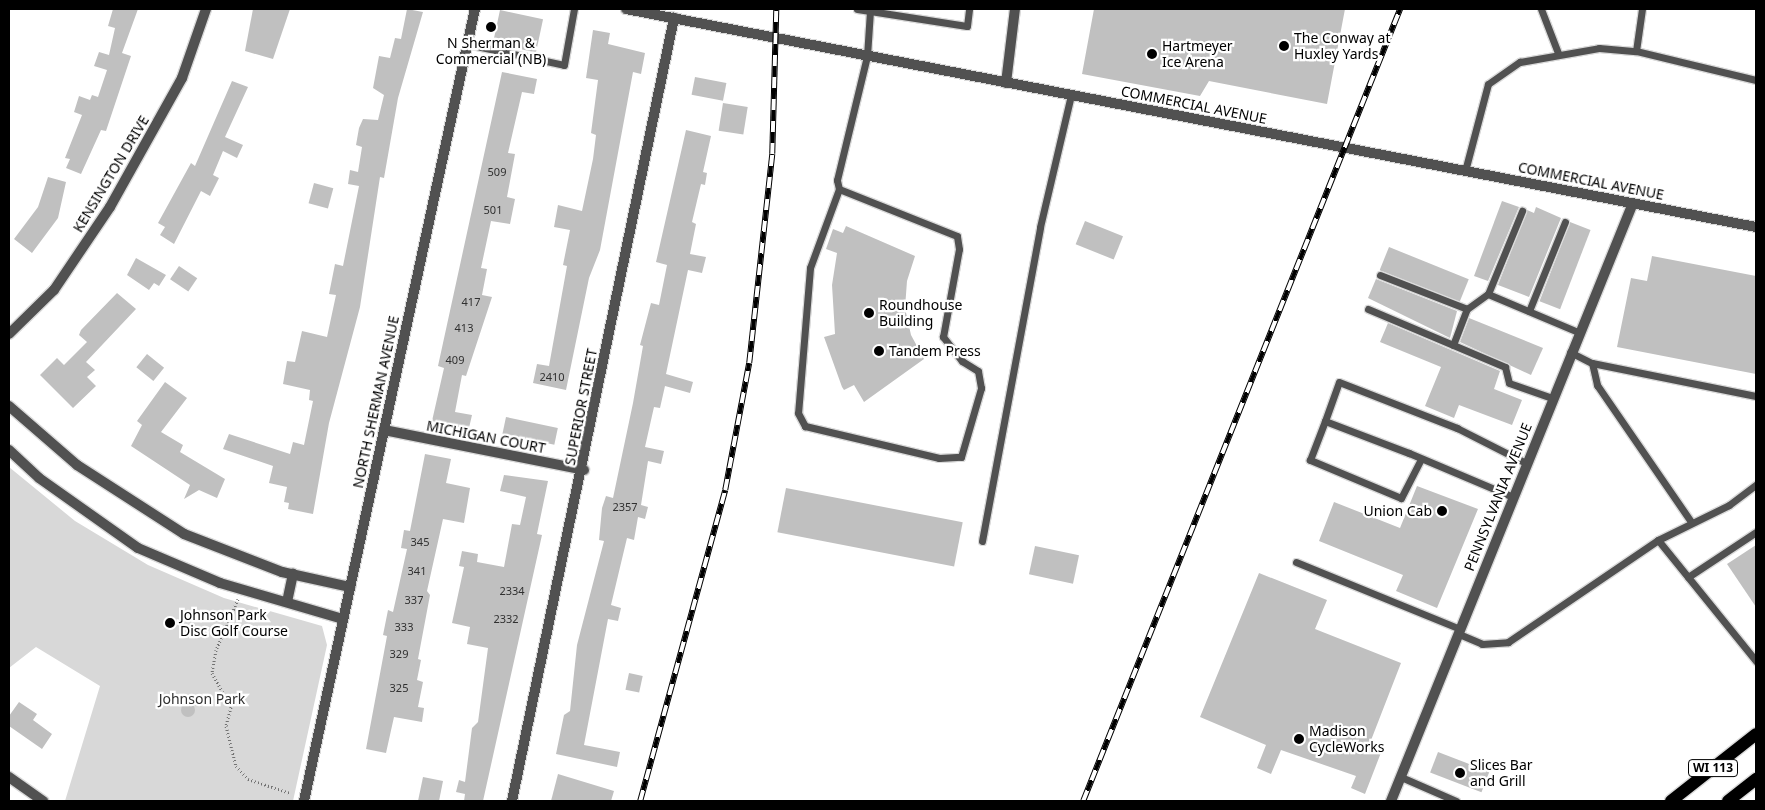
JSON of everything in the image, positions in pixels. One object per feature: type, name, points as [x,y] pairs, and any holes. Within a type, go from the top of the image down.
[{"type":"main road","name":"WI 113","points":[[1671,801],[1756,734]]},
{"type":"main road","name":"WI 113","points":[[1728,801],[1756,779]]},
{"type":"street","name":"KENSINGTON DRIVE","points":[[9,334],[54,290],[110,207],[182,78],[206,9]]},
{"type":"street","name":"NORTH SHERMAN AVENUE","points":[[304,801],[475,9]]},
{"type":"street","name":"COMMERCIAL AVENUE","points":[[626,9],[1756,227]]},
{"type":"street","points":[[1006,82],[1015,9]]},
{"type":"street","name":"SUPERIOR STREET","points":[[512,801],[584,470],[674,18]]},
{"type":"street","name":"PENNSYLVANIA AVENUE","points":[[1391,801],[1578,332],[1633,203]]},
{"type":"street","points":[[9,406],[77,465],[134,505],[193,538],[293,574],[350,587]]},
{"type":"street","name":"MICHIGAN COURT","points":[[384,430],[584,470]]},
{"type":"street","points":[[9,450],[39,478],[138,548],[241,589],[343,619]]},
{"type":"street","points":[[287,602],[293,574]]},
{"type":"street","points":[[9,777],[43,801]]},
{"type":"lane","points":[[467,44],[564,65],[574,9]]},
{"type":"lane","points":[[857,9],[967,26],[969,9]]},
{"type":"lane","points":[[1541,9],[1558,53]]},
{"type":"lane","points":[[1636,52],[1642,9]]},
{"type":"lane","points":[[839,190],[957,236],[943,337],[962,362],[978,371],[981,388],[961,457],[939,458],[805,426],[798,413],[810,268],[839,190],[837,180],[867,56],[870,11]]},
{"type":"lane","points":[[1465,171],[1488,84],[1520,62],[1558,53],[1599,48],[1636,52],[1756,80]]},
{"type":"lane","points":[[982,540],[1040,227],[1071,95]]},
{"type":"lane","points":[[1452,345],[1467,309],[1488,294],[1522,211]]},
{"type":"lane","points":[[1528,311],[1565,222]]},
{"type":"lane","points":[[1380,275],[1467,309]]},
{"type":"lane","points":[[1488,294],[1578,332]]},
{"type":"lane","points":[[1368,309],[1505,367],[1509,382],[1552,398]]},
{"type":"lane","points":[[1570,352],[1592,363],[1756,396]]},
{"type":"lane","points":[[1592,363],[1598,385],[1691,522]]},
{"type":"lane","points":[[1422,459],[1401,498],[1310,460],[1339,382],[1456,428],[1526,463]]},
{"type":"lane","points":[[1325,421],[1422,459],[1513,498]]},
{"type":"lane","points":[[1296,562],[1460,631],[1482,644],[1508,642],[1658,540],[1691,522],[1729,505],[1756,485]]},
{"type":"lane","points":[[1688,577],[1756,532]]},
{"type":"lane","points":[[1658,540],[1756,661]]},
{"type":"lane","points":[[1401,777],[1456,801]]},
{"type":"path","points":[[241,589],[216,650],[212,673],[231,707],[226,726],[236,766],[248,780],[290,793]]},
{"type":"green space","name":"Johnson Park","points":[[9,467],[75,521],[148,565],[224,598],[322,626],[327,645],[293,801],[65,801],[100,686],[36,647],[9,668]]},
{"type":"building","points":[[113,9],[138,9],[122,53],[131,56],[106,131],[101,130],[81,174],[66,168],[70,159],[65,158],[82,115],[74,112],[79,96],[90,100],[92,95],[98,97],[107,70],[94,66],[99,52],[109,55],[115,28],[108,26]]},
{"type":"building","points":[[253,9],[290,9],[273,59],[245,51]]},
{"type":"building","points":[[407,9],[423,12],[398,98],[384,178],[380,177],[360,307],[329,423],[313,514],[288,509],[289,503],[284,502],[287,487],[269,483],[273,466],[223,449],[229,434],[290,454],[293,442],[304,445],[313,401],[309,400],[310,390],[283,384],[287,361],[295,362],[302,331],[327,337],[336,295],[329,294],[335,264],[343,266],[359,186],[348,184],[350,170],[358,172],[362,147],[356,145],[359,128],[363,119],[378,120],[384,95],[373,88],[379,56],[390,58],[395,38],[401,39]]},
{"type":"building","points":[[1094,9],[1345,9],[1327,104],[1209,81],[1200,96],[1082,74]]},
{"type":"building","points":[[500,10],[543,19],[536,52],[493,43]]},
{"type":"building","points":[[593,30],[610,33],[608,44],[645,53],[641,74],[633,72],[600,250],[589,278],[566,390],[533,383],[537,364],[549,366],[567,266],[563,265],[570,230],[554,227],[558,205],[582,211],[593,159],[596,135],[591,133],[598,80],[586,78]]},
{"type":"building","points":[[502,72],[537,79],[534,94],[522,92],[508,153],[515,154],[507,197],[515,199],[510,224],[491,221],[481,268],[487,269],[482,295],[492,297],[466,376],[462,375],[455,412],[472,415],[469,428],[451,426],[432,421],[444,368],[438,366]]},
{"type":"building","points":[[695,77],[726,83],[723,101],[692,95]]},
{"type":"building","points":[[232,81],[248,87],[225,137],[243,145],[237,158],[223,151],[213,175],[219,178],[210,196],[201,191],[174,244],[160,235],[165,227],[158,223],[191,163],[195,166]]},
{"type":"building","points":[[723,103],[748,107],[743,135],[719,131]]},
{"type":"building","points":[[686,130],[711,136],[703,172],[707,173],[705,185],[701,184],[692,222],[696,224],[690,254],[706,257],[702,273],[688,270],[666,374],[693,382],[690,393],[665,386],[660,408],[654,407],[645,447],[664,451],[661,464],[648,461],[641,505],[648,507],[645,519],[638,517],[634,540],[627,538],[611,605],[621,608],[618,621],[608,619],[584,745],[620,752],[617,767],[556,754],[564,715],[570,711],[577,645],[604,541],[599,540],[602,508],[606,496],[613,498],[633,403],[643,346],[640,345],[651,303],[659,305],[667,265],[656,262]]},
{"type":"building","points":[[48,177],[66,182],[58,218],[32,253],[14,239],[38,207]]},
{"type":"building","points":[[314,183],[333,188],[328,208],[309,203]]},
{"type":"building","points":[[1502,201],[1519,207],[1488,281],[1474,276]]},
{"type":"building","points":[[1536,207],[1561,218],[1529,297],[1498,285],[1527,210],[1534,213]]},
{"type":"building","points":[[1085,221],[1123,236],[1114,260],[1076,244]]},
{"type":"building","points":[[1570,222],[1591,230],[1560,309],[1540,301]]},
{"type":"building","name":"Roundhouse Building","points":[[846,226],[915,256],[907,281],[905,308],[911,335],[924,359],[864,402],[854,385],[844,390],[842,387],[824,337],[835,334],[832,285],[837,253],[826,249],[833,229],[843,233]]},
{"type":"building","points":[[1389,247],[1469,279],[1459,302],[1380,270]]},
{"type":"building","points":[[1652,256],[1756,276],[1756,374],[1617,347],[1631,278],[1647,281]]},
{"type":"building","points":[[136,258],[166,275],[159,286],[154,283],[149,290],[127,275]]},
{"type":"building","points":[[179,266],[197,278],[188,292],[170,279]]},
{"type":"building","points":[[1376,279],[1457,311],[1450,338],[1368,298]]},
{"type":"building","points":[[117,293],[136,309],[86,362],[95,370],[87,377],[96,386],[73,408],[40,375],[57,358],[64,365],[87,342],[79,335],[81,330]]},
{"type":"building","points":[[1469,318],[1543,348],[1531,375],[1460,342]]},
{"type":"building","points":[[1388,323],[1500,371],[1494,389],[1522,400],[1512,425],[1459,405],[1454,418],[1425,406],[1441,367],[1380,342]]},
{"type":"building","points":[[147,354],[164,368],[153,381],[136,367]]},
{"type":"building","points":[[165,382],[187,398],[161,432],[183,445],[180,452],[225,479],[217,498],[199,490],[184,499],[190,485],[131,446],[142,425],[137,421]]},
{"type":"building","points":[[506,417],[558,428],[554,445],[502,434]]},
{"type":"building","points":[[425,454],[451,459],[446,483],[470,488],[464,523],[443,519],[427,591],[430,595],[418,659],[421,660],[417,680],[423,682],[418,707],[424,708],[422,722],[394,717],[386,753],[366,749],[387,636],[383,635],[388,610],[393,612],[407,549],[401,548],[404,530],[410,531]]},
{"type":"building","points":[[504,475],[548,481],[537,534],[542,535],[483,801],[464,801],[465,794],[456,792],[459,780],[465,782],[472,728],[478,722],[488,648],[467,644],[470,627],[452,623],[464,567],[459,566],[462,551],[478,554],[477,562],[504,567],[512,524],[520,525],[526,497],[500,491]]},
{"type":"building","points":[[1417,486],[1478,509],[1437,608],[1396,591],[1403,575],[1319,541],[1334,502],[1400,528]]},
{"type":"building","points":[[786,488],[963,522],[954,567],[777,532]]},
{"type":"building","points":[[1756,545],[1756,607],[1727,564]]},
{"type":"building","points":[[1035,546],[1079,555],[1073,584],[1029,574]]},
{"type":"building","points":[[1259,573],[1327,600],[1315,629],[1401,663],[1368,748],[1382,750],[1365,794],[1351,788],[1356,776],[1281,750],[1271,774],[1257,768],[1266,745],[1200,717]]},
{"type":"building","points":[[629,673],[643,676],[639,693],[625,690]]},
{"type":"building","points":[[19,702],[37,714],[33,720],[52,734],[42,749],[9,726],[9,716]]},
{"type":"building","points":[[185,703],[191,703],[195,710],[191,717],[185,717],[181,713],[181,707]]},
{"type":"building","name":"Slices Bar and Grill","points":[[1438,752],[1489,772],[1481,792],[1430,773]]},
{"type":"building","points":[[558,774],[614,791],[611,801],[551,801]]},
{"type":"building","points":[[423,777],[443,781],[439,801],[418,801]]},
{"type":"railway","points":[[640,801],[725,490],[749,363],[772,154],[776,9]]},
{"type":"railway","points":[[1083,801],[1400,9]]},
{"type":"place","name":"N Sherman & Commercial (NB)","points":[[491,27]]},
{"type":"place","name":"The Conway at Huxley Yards","points":[[1284,46]]},
{"type":"place","name":"Hartmeyer Ice Arena","points":[[1152,54]]},
{"type":"place","name":"Roundhouse Building","points":[[869,313]]},
{"type":"place","name":"Tandem Press","points":[[879,351]]},
{"type":"place","name":"Union Cab","points":[[1442,511]]},
{"type":"place","name":"Johnson Park Disc Golf Course","points":[[170,623]]},
{"type":"place","name":"Madison CycleWorks","points":[[1299,739]]},
{"type":"place","name":"Slices Bar and Grill","points":[[1460,773]]}]
